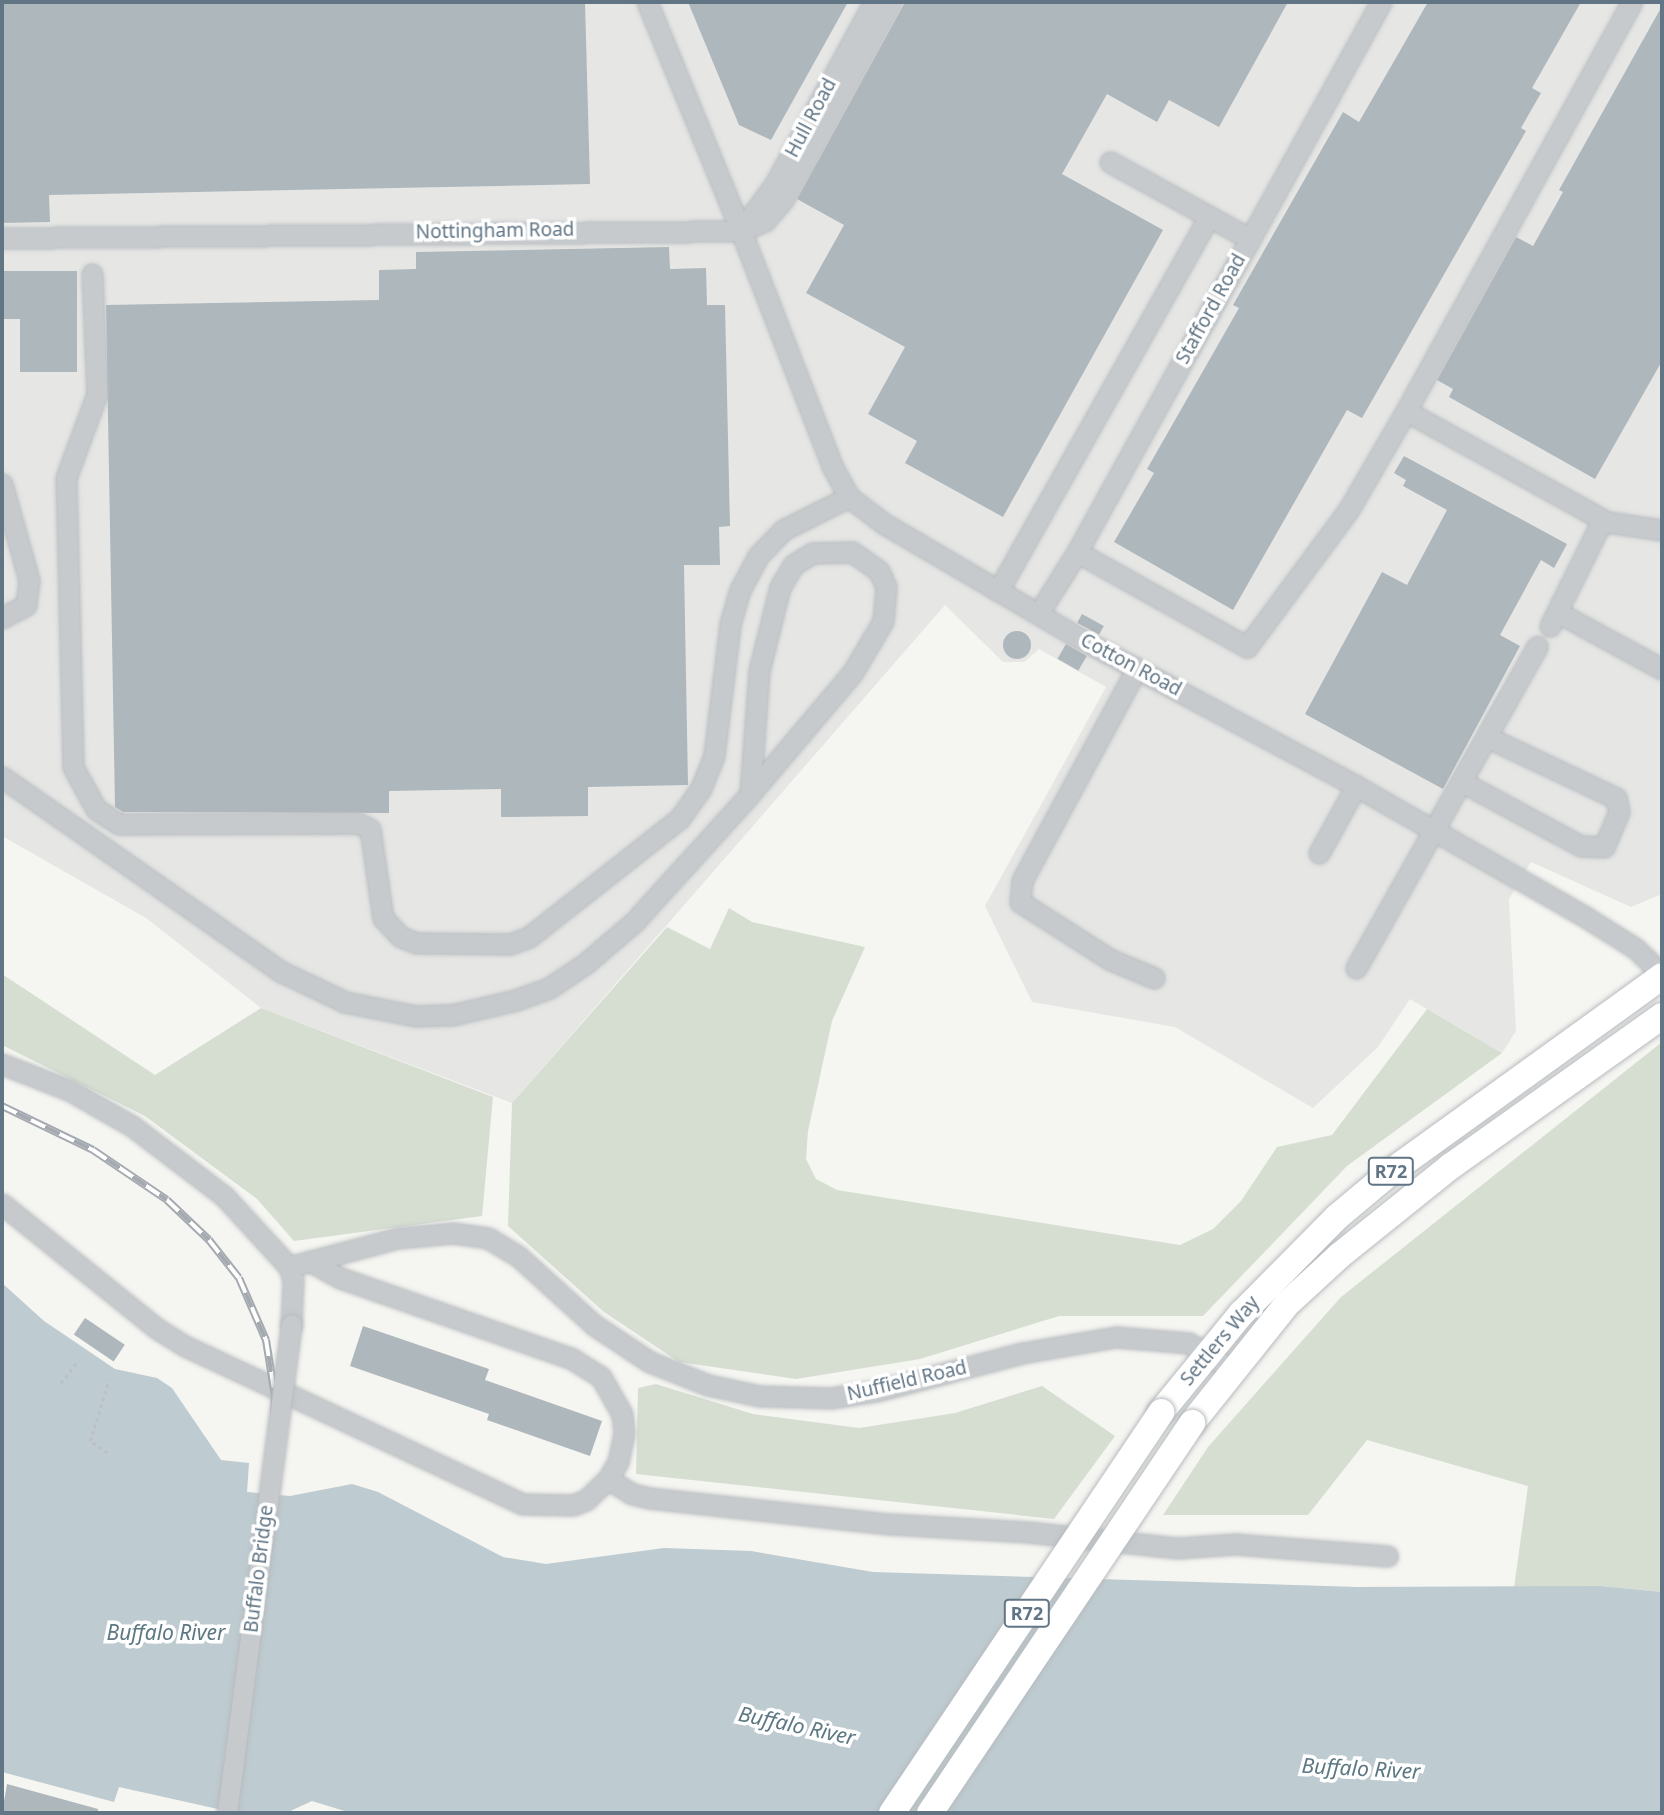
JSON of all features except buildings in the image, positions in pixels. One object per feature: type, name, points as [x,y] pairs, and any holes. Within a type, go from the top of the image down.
[{"type":"main road","name":"Settlers Way","points":[[892,1813],[1161,1412],[1267,1286],[1374,1186],[1662,975]]},
{"type":"main road","name":"Settlers Way","points":[[930,1813],[1192,1423],[1287,1304],[1400,1206],[1662,1016]]},
{"type":"street","points":[[92,274],[97,394],[66,478],[73,767],[96,808],[119,824],[358,823],[370,829],[383,918],[401,937],[417,943],[510,944],[529,937],[680,818],[701,788],[714,755],[730,624],[740,590],[758,556],[783,530],[849,497],[647,2]]},
{"type":"street","name":"Hull Road","points":[[741,231],[775,184],[874,2]]},
{"type":"street","points":[[741,231],[765,221],[784,198],[891,2]]},
{"type":"street","name":"Stafford Road","points":[[1038,614],[1077,552],[1381,2]]},
{"type":"street","points":[[1077,552],[1247,647],[1349,509],[1632,2]]},
{"type":"street","points":[[1110,162],[1250,239]]},
{"type":"street","points":[[998,591],[1209,216]]},
{"type":"street","name":"Nottingham Road","points":[[2,238],[741,231]]},
{"type":"street","points":[[1406,411],[1608,522],[1662,530]]},
{"type":"street","points":[[2,484],[29,580],[26,605],[2,618]]},
{"type":"street","name":"Cotton Road","points":[[849,497],[883,523],[1038,614],[1356,786],[1625,942],[1662,975]]},
{"type":"street","points":[[1608,522],[1589,542],[1553,619],[1662,669]]},
{"type":"street","points":[[2,777],[282,972],[345,1002],[416,1016],[481,1010],[549,988],[634,922],[750,794],[853,672],[883,621],[886,587],[879,571],[863,557],[852,552],[812,554],[793,565],[780,587],[759,671],[750,794]]},
{"type":"street","points":[[1356,968],[1537,647]]},
{"type":"street","points":[[1137,668],[1022,881],[1020,902],[1109,959],[1154,978]]},
{"type":"street","points":[[1462,782],[1581,846],[1604,847],[1619,812],[1616,798],[1487,737]]},
{"type":"street","points":[[1319,853],[1356,786]]},
{"type":"street","points":[[2,1064],[69,1090],[162,1145],[224,1196],[289,1267]]},
{"type":"street","points":[[2,1204],[156,1328],[185,1346],[523,1504],[573,1505],[586,1500],[608,1479],[618,1462],[624,1433],[622,1414],[601,1377],[570,1358],[340,1278],[309,1261]]},
{"type":"street","name":"Nuffield Road","points":[[289,1267],[398,1238],[453,1233],[488,1238],[518,1256],[594,1325],[650,1362],[708,1385],[760,1396],[831,1398],[876,1391],[1089,1339],[1171,1340],[1209,1352],[1232,1370]]},
{"type":"street","name":"Buffalo Bridge","points":[[227,1813],[290,1324],[293,1280],[289,1267]]},
{"type":"street","points":[[608,1479],[632,1494],[649,1498],[890,1524],[1028,1532],[1177,1548],[1235,1544],[1388,1556]]},
{"type":"path","points":[[61,1383],[76,1363]]},
{"type":"path","points":[[107,1453],[90,1441],[109,1380]]},
{"type":"shaded area","points":[[2,2],[1662,2],[1662,894],[1631,907],[1531,862],[1509,899],[1516,1031],[1502,1053],[1410,999],[1378,1047],[1313,1108],[1175,1027],[1032,1002],[985,906],[1106,687],[1039,649],[1024,662],[1003,662],[945,605],[512,1103],[261,1008],[146,918],[2,836]]},
{"type":"shaded area","points":[[729,908],[752,922],[865,947],[832,1021],[808,1131],[806,1159],[816,1179],[837,1190],[1180,1245],[1213,1229],[1241,1201],[1277,1147],[1332,1135],[1427,1009],[1502,1053],[1347,1166],[1203,1316],[1059,1316],[920,1359],[796,1379],[679,1362],[604,1312],[508,1226],[512,1103],[667,927],[710,949]]},
{"type":"shaded area","points":[[2,974],[155,1075],[261,1008],[493,1097],[482,1216],[294,1241],[257,1199],[145,1116],[2,1045]]},
{"type":"shaded area","points":[[1662,1042],[1662,1592],[1601,1586],[1514,1588],[1528,1486],[1367,1440],[1308,1515],[1163,1515],[1208,1447],[1341,1297]]},
{"type":"shaded area","points":[[656,1384],[753,1414],[859,1428],[955,1413],[1042,1386],[1115,1436],[1054,1519],[636,1474],[638,1388]]},
{"type":"water","name":"Buffalo River","points":[[2,1283],[44,1321],[115,1369],[157,1378],[172,1388],[221,1460],[249,1463],[247,1492],[290,1496],[352,1484],[378,1492],[503,1557],[546,1564],[664,1548],[751,1551],[873,1572],[1357,1587],[1601,1586],[1662,1592],[1662,1813],[351,1813],[312,1801],[286,1813],[236,1813],[119,1787],[114,1802],[2,1772]]},
{"type":"railway","points":[[2,1106],[93,1150],[167,1200],[209,1240],[239,1278],[266,1340],[275,1396],[273,1436],[224,1813]]}]
